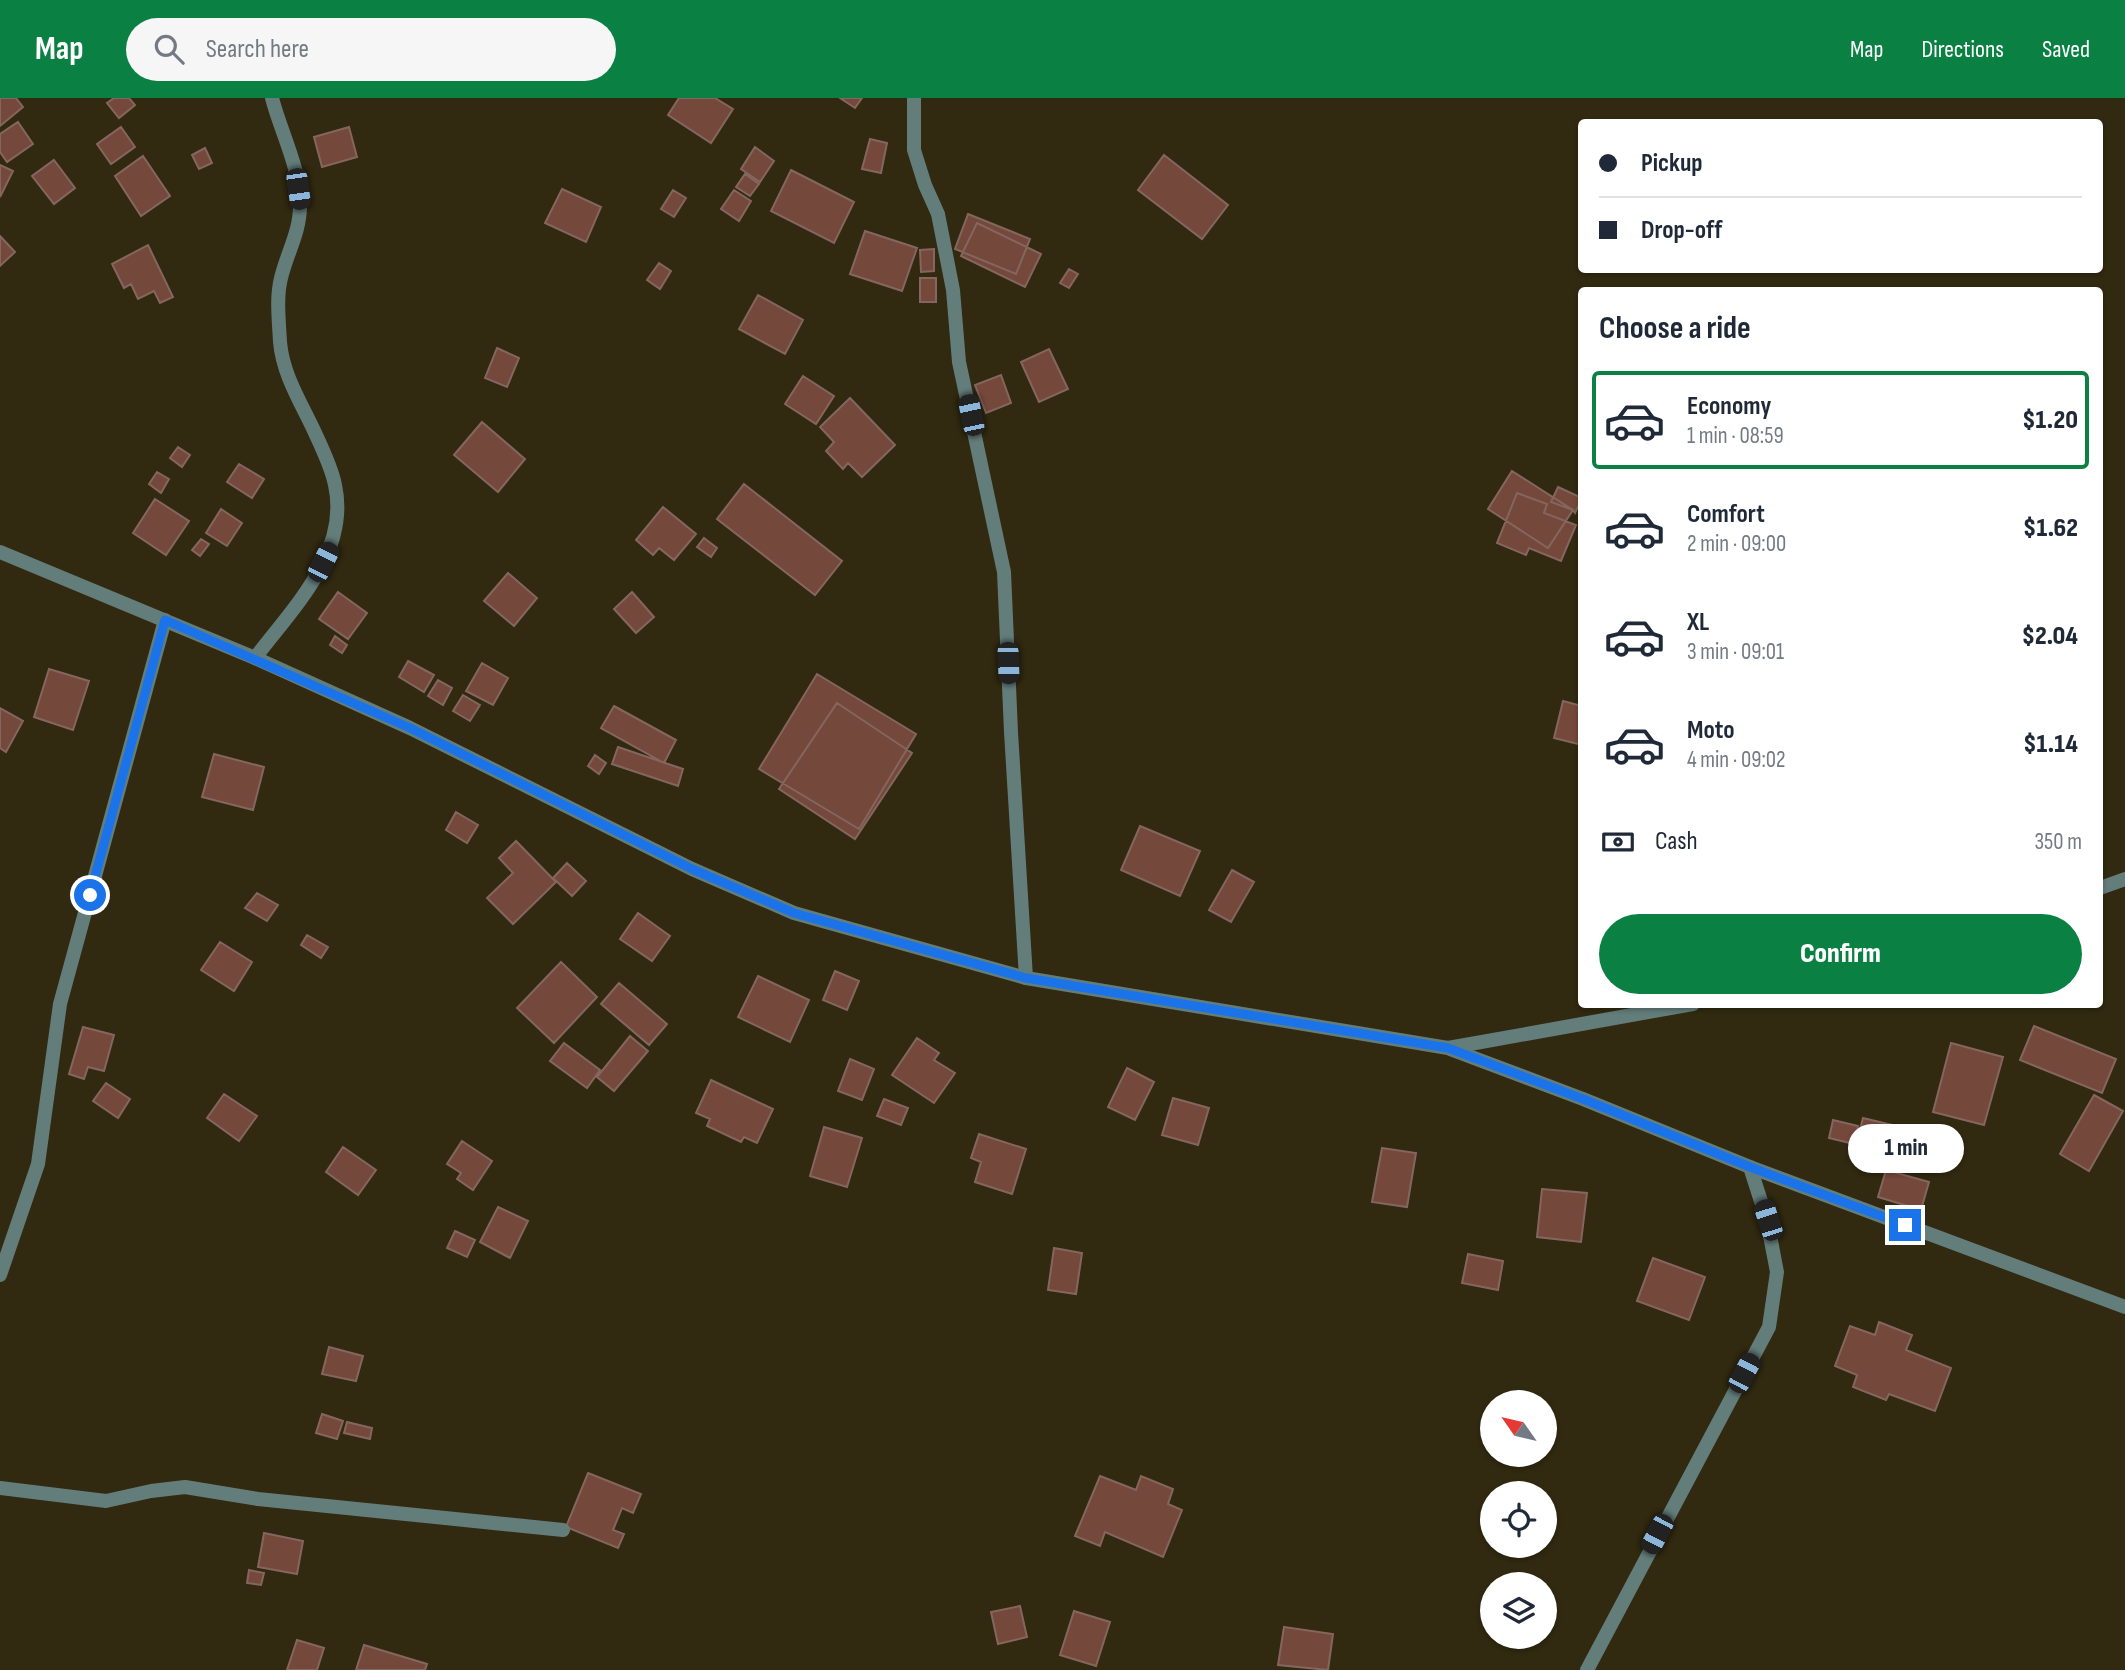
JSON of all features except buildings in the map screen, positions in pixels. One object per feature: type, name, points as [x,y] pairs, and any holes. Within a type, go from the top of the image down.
[{"type":"street","points":[[255,658],[314,579],[331,545],[338,514],[335,485],[318,438],[282,362],[278,307],[280,279],[298,230],[300,205],[296,174],[272,98]]},
{"type":"street","points":[[914,98],[914,150],[938,214],[953,289],[960,362],[1004,572],[1010,732],[1026,978]]},
{"type":"street","points":[[0,552],[255,658],[410,728],[692,869],[794,913],[1026,978],[1448,1048],[1596,1104],[1750,1167],[2125,1307]]},
{"type":"street","points":[[0,1275],[38,1164],[60,1004],[165,620]]},
{"type":"street","points":[[2103,887],[2125,879]]},
{"type":"street","points":[[1448,1048],[1671,1008]]},
{"type":"street","points":[[1587,1670],[1769,1327],[1777,1272],[1768,1220],[1750,1167]]},
{"type":"street","points":[[0,1488],[106,1501],[185,1487],[258,1499],[564,1530]]},
{"type":"route","points":[[90,895],[165,620],[410,728],[692,869],[794,913],[1026,978],[1448,1048],[1905,1225]]}]
